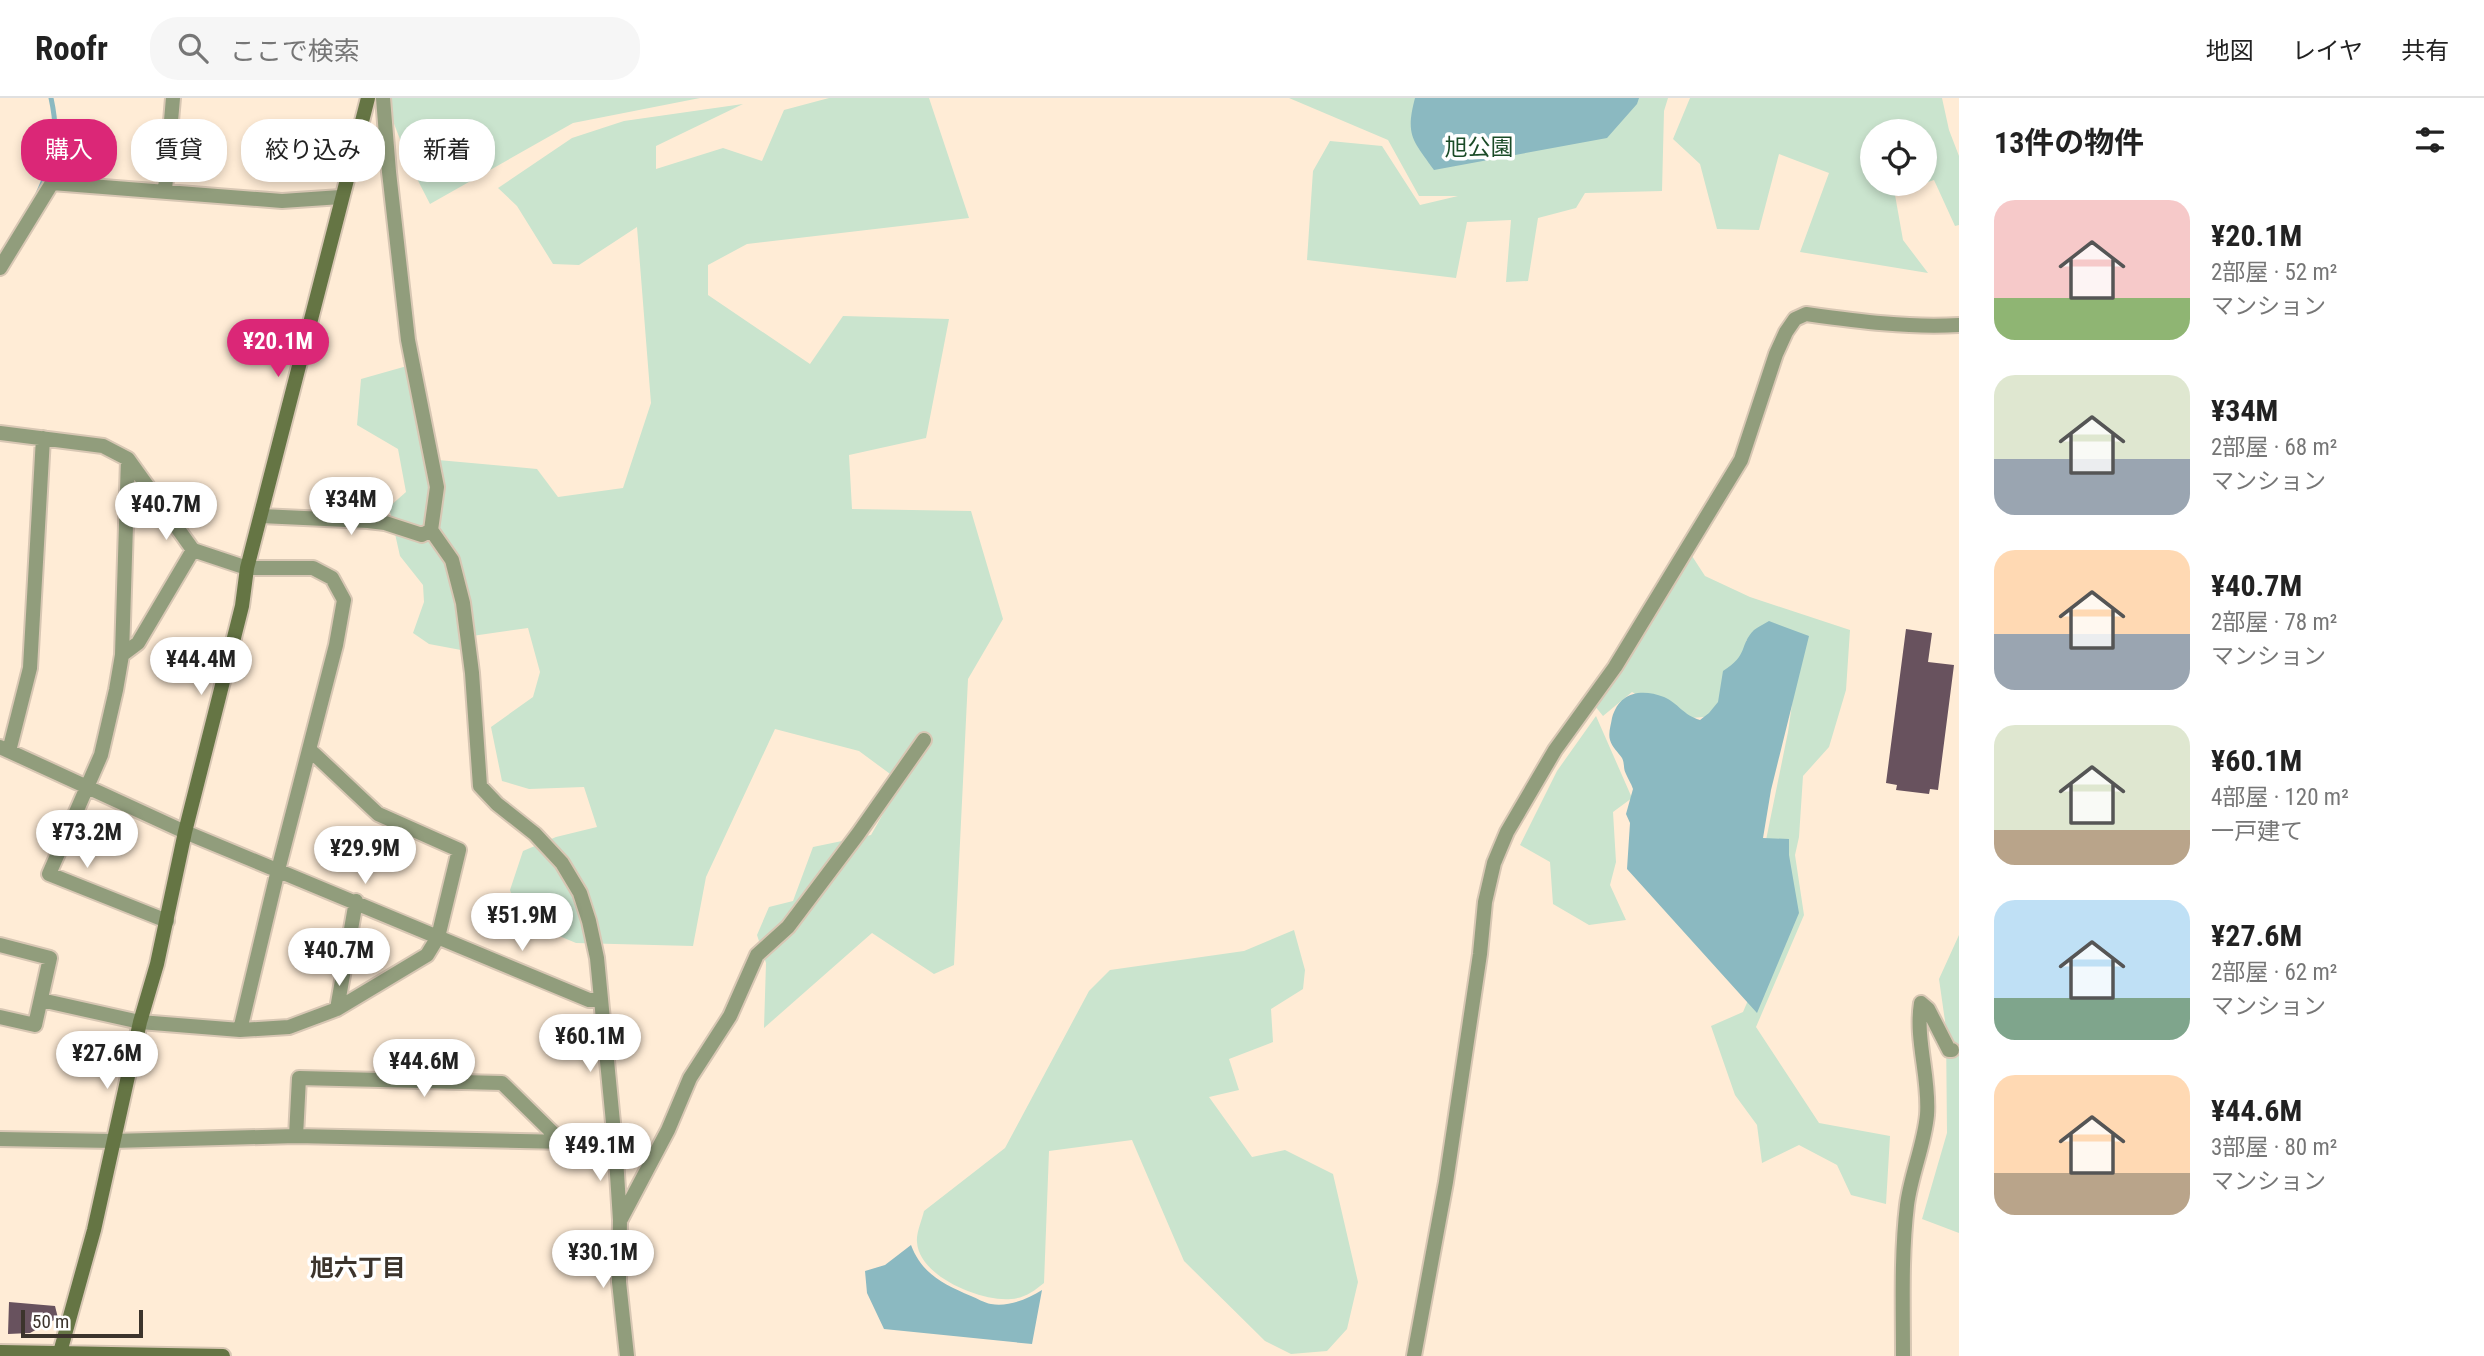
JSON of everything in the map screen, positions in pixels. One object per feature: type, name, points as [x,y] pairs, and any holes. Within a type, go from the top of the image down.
[{"type":"street","points":[[165,190],[173,98]]},
{"type":"street","points":[[59,1354],[94,1230],[140,1022],[167,921],[185,832],[242,606],[247,568],[368,98]]},
{"type":"street","points":[[383,98],[408,340],[437,487],[431,530],[452,560],[463,603],[472,673],[480,786],[497,804],[535,834],[562,863],[580,893],[597,958],[615,1143],[620,1220],[620,1282],[627,1356]]},
{"type":"street","points":[[0,268],[52,183],[282,201],[341,197]]},
{"type":"street","points":[[1414,1356],[1446,1182],[1480,954],[1485,902],[1494,863],[1507,832],[1555,750],[1615,667],[1741,460],[1776,354],[1795,319],[1806,314],[1882,324],[1924,327],[1959,325]]},
{"type":"street","points":[[0,433],[103,446],[128,460],[193,550],[247,568],[313,568],[332,578],[344,600],[337,645],[278,870],[240,1030]]},
{"type":"street","points":[[43,438],[30,668],[4,749],[185,832],[589,1000],[600,1000]]},
{"type":"street","points":[[128,460],[122,655],[101,755],[49,874],[167,921]]},
{"type":"street","points":[[261,516],[385,523],[422,535],[431,530]]},
{"type":"street","points":[[122,655],[138,643],[193,550]]},
{"type":"street","points":[[620,1220],[668,1130],[690,1078],[730,1016],[757,955],[788,927],[924,740]]},
{"type":"street","points":[[41,1000],[140,1022],[240,1030],[289,1027],[337,1009],[427,955],[438,937],[458,850],[378,814],[310,750]]},
{"type":"street","points":[[337,1009],[355,901]]},
{"type":"street","points":[[0,945],[50,958],[35,1025],[0,1017]]},
{"type":"street","points":[[1903,1356],[1907,1206],[1927,1115],[1928,1086],[1918,1018],[1921,1003],[1928,1009],[1949,1050],[1952,1050]]},
{"type":"street","points":[[296,1136],[299,1079],[475,1082],[502,1083],[562,1142]]},
{"type":"street","points":[[0,1139],[113,1141],[296,1136],[615,1143]]},
{"type":"street","points":[[0,1352],[223,1356]]},
{"type":"green space","points":[[384,98],[700,98],[573,123],[495,167],[495,119],[399,119],[399,137]]},
{"type":"green space","points":[[829,98],[929,98],[969,218],[747,244],[708,265],[708,295],[810,364],[843,316],[949,319],[926,438],[849,455],[852,509],[971,511],[1003,619],[968,679],[954,965],[934,974],[872,933],[764,1028],[766,963],[757,935],[769,907],[793,901],[813,847],[871,835],[901,782],[859,751],[775,729],[706,877],[693,946],[576,943],[521,920],[510,890],[523,851],[556,837],[597,827],[584,787],[529,789],[502,781],[491,727],[533,697],[540,672],[528,628],[472,636],[461,650],[429,644],[413,633],[424,602],[423,585],[400,556],[389,507],[406,492],[398,449],[357,425],[361,379],[407,366],[427,459],[537,469],[558,497],[623,488],[651,403],[637,227],[579,265],[553,264],[517,206],[498,188],[572,138],[624,121],[743,104],[656,146],[656,169],[723,148],[762,161],[784,110]]},
{"type":"green space","name":"旭公園","points":[[1289,98],[1668,98],[1664,111],[1662,191],[1585,193],[1576,208],[1538,218],[1528,281],[1506,282],[1511,220],[1467,222],[1456,278],[1307,260],[1313,171],[1330,141],[1382,146],[1420,205],[1458,196],[1419,196],[1388,140]]},
{"type":"green space","points":[[1690,98],[1942,98],[1949,130],[1959,156],[1959,225],[1955,226],[1937,187],[1937,119],[1860,119],[1860,196],[1895,196],[1903,240],[1928,273],[1800,252],[1829,173],[1779,154],[1759,230],[1717,229],[1700,164],[1673,139]]},
{"type":"green space","points":[[419,182],[469,182],[430,204]]},
{"type":"green space","points":[[1692,556],[1705,576],[1750,597],[1850,630],[1846,690],[1829,747],[1803,776],[1799,837],[1795,855],[1804,915],[1756,1027],[1819,1123],[1890,1136],[1886,1204],[1851,1195],[1837,1165],[1799,1145],[1762,1163],[1757,1125],[1735,1095],[1711,1026],[1743,1012],[1783,919],[1765,845],[1788,732],[1799,656],[1746,640],[1745,688],[1718,716],[1676,719],[1632,692],[1603,716],[1595,706]]},
{"type":"green space","points":[[1596,716],[1632,798],[1613,812],[1616,862],[1610,885],[1626,920],[1589,925],[1553,904],[1550,862],[1520,845],[1557,771]]},
{"type":"green space","points":[[1294,930],[1305,970],[1303,989],[1271,1009],[1273,1042],[1229,1059],[1239,1090],[1209,1097],[1252,1157],[1285,1150],[1333,1174],[1358,1282],[1347,1329],[1327,1351],[1291,1354],[1265,1341],[1184,1261],[1132,1140],[1049,1151],[1044,1283],[1033,1291],[1011,1299],[984,1296],[954,1285],[928,1266],[920,1255],[917,1242],[924,1211],[1005,1148],[1089,991],[1110,970],[1244,951]]},
{"type":"green space","points":[[1959,935],[1959,1233],[1922,1219],[1947,1133],[1946,1028],[1939,979]]},
{"type":"water","points":[[1415,98],[1639,98],[1637,104],[1607,138],[1434,170],[1416,144],[1411,130]]},
{"type":"water","points":[[1769,621],[1809,636],[1771,790],[1763,838],[1789,839],[1789,855],[1799,913],[1757,1013],[1627,869],[1630,823],[1626,814],[1633,789],[1622,758],[1612,745],[1609,735],[1615,709],[1632,694],[1647,693],[1664,697],[1700,720],[1718,702],[1723,671],[1737,660],[1749,635]]},
{"type":"water","points":[[911,1245],[927,1271],[951,1287],[986,1303],[1011,1303],[1042,1290],[1032,1344],[884,1329],[867,1293],[865,1271],[885,1265]]},
{"type":"building","points":[[1906,629],[1932,633],[1928,662],[1954,665],[1938,790],[1930,789],[1929,794],[1896,790],[1897,785],[1886,783]]},
{"type":"building","points":[[9,1302],[55,1306],[58,1318],[30,1333],[8,1334]]},
{"type":"waterway","points":[[37,196],[54,148],[55,125],[51,98]]},
{"type":"district","name":"旭六丁目","points":[[358,1268]]}]
